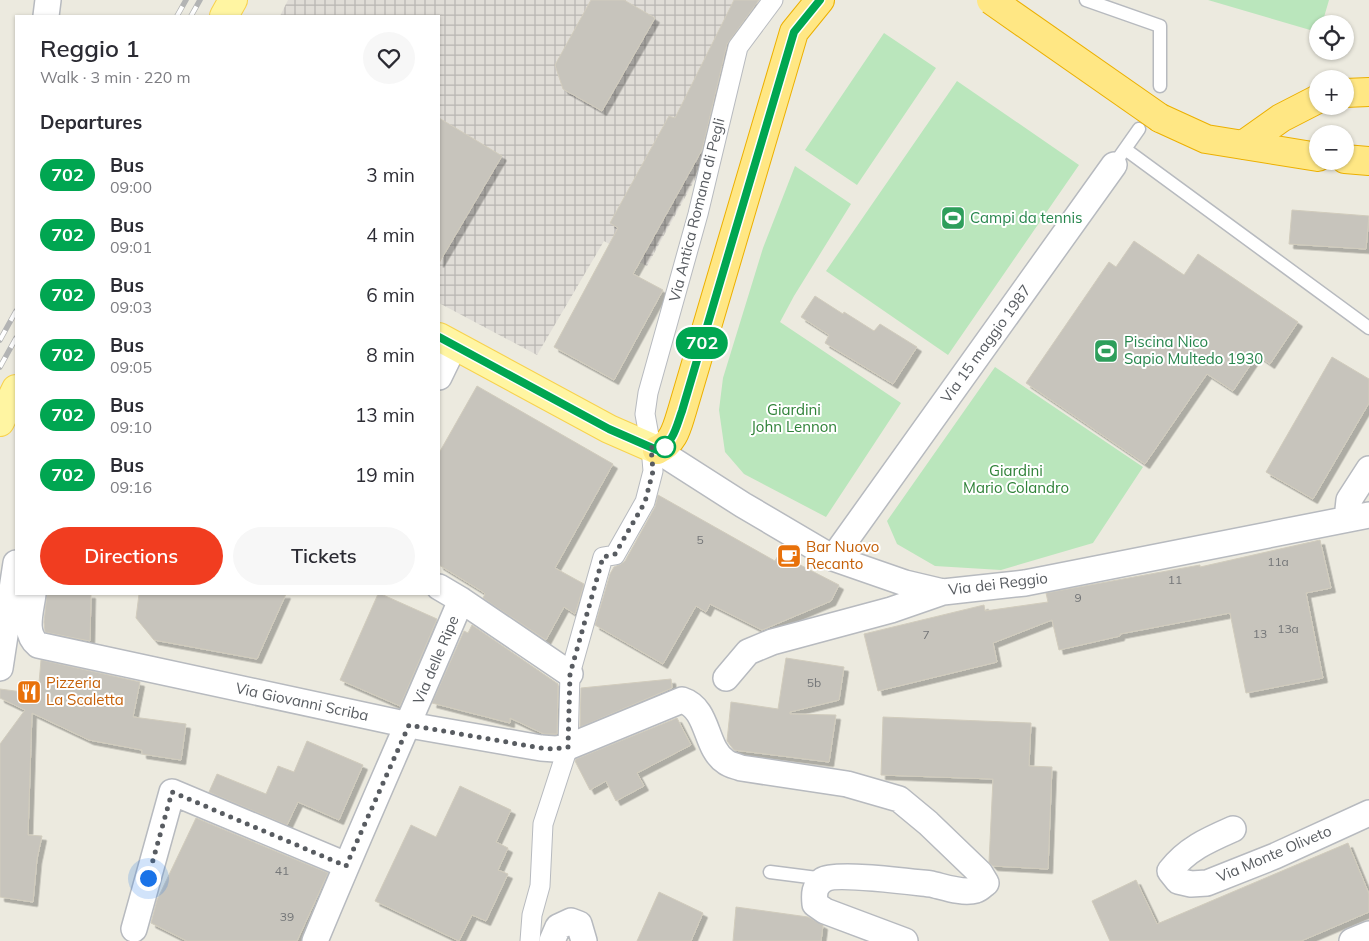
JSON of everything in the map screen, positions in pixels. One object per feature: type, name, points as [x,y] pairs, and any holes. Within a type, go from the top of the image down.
[{"type":"highway","points":[[654,449],[669,443],[679,419],[794,32],[820,0]]},
{"type":"highway","points":[[991,0],[1150,124],[1206,139],[1309,156]]},
{"type":"highway","points":[[1354,93],[1369,92]]},
{"type":"highway","points":[[1243,145],[1281,118],[1309,104]]},
{"type":"highway","points":[[1354,160],[1369,161]]},
{"type":"main road","points":[[225,15],[233,0]]},
{"type":"main road","points":[[446,341],[609,429],[654,449]]},
{"type":"main road","points":[[0,422],[15,391]]},
{"type":"street","points":[[46,15],[48,0]]},
{"type":"street","name":"Via Antica Romana di Pegli","points":[[530,941],[532,914],[540,886],[543,824],[568,747],[570,674],[603,557],[615,554],[645,502],[653,471],[654,449],[645,414],[648,393],[698,214],[738,47],[773,0]]},
{"type":"street","name":"Via 15 maggio 1987","points":[[833,558],[1119,157]]},
{"type":"street","points":[[440,372],[446,341]]},
{"type":"street","name":"Via dei Reggio","points":[[654,449],[743,505],[833,558],[906,583],[943,592],[1025,582],[1358,517]]},
{"type":"street","points":[[1358,517],[1349,500],[1369,469]]},
{"type":"street","points":[[0,668],[15,570]]},
{"type":"street","points":[[440,588],[462,600],[570,674]]},
{"type":"street","points":[[726,678],[748,652],[772,642],[891,610],[943,592]]},
{"type":"street","name":"Via Giovanni Scriba","points":[[33,595],[29,630],[33,641],[38,645],[409,725],[541,748],[568,747],[682,700],[691,703],[697,709],[719,756],[727,763],[741,768],[847,784],[899,799],[980,873],[986,883],[977,890],[963,890],[929,884],[847,876],[825,878]]},
{"type":"street","name":"Via delle Ripe","points":[[315,941],[462,600]]},
{"type":"street","points":[[134,929],[172,792],[346,866]]},
{"type":"street","name":"Via Monte Oliveto","points":[[1234,829],[1189,850],[1170,871],[1178,881],[1191,884],[1207,883],[1274,856],[1369,813]]},
{"type":"street","points":[[825,878],[818,885],[814,894],[815,904],[825,911],[905,941]]},
{"type":"street","points":[[552,941],[558,927],[571,920],[578,924],[584,941]]},
{"type":"street","points":[[1352,941],[1369,934]]},
{"type":"lane","points":[[1086,0],[1160,26],[1160,86]]},
{"type":"lane","name":"Via 15 maggio 1987","points":[[1119,157],[1150,124]]},
{"type":"lane","points":[[1119,157],[1369,328]]},
{"type":"lane","points":[[770,872],[825,878]]},
{"type":"shaded area","points":[[288,0],[764,0],[703,165],[647,266],[604,241],[537,355],[440,304],[440,15],[280,15]]},
{"type":"green space","points":[[1208,0],[1329,0],[1325,15],[1309,15],[1309,30]]},
{"type":"green space","points":[[884,33],[936,68],[857,185],[805,150]]},
{"type":"green space","name":"Campi da tennis","points":[[957,81],[1079,165],[948,355],[826,271]]},
{"type":"green space","name":"Giardini John Lennon","points":[[795,166],[851,204],[780,322],[901,403],[826,517],[744,474],[725,452],[719,410],[723,378],[763,248]]},
{"type":"green space","name":"Giardini Mario Colandro","points":[[995,367],[1143,467],[1093,543],[1001,570],[935,566],[897,544],[887,521]]},
{"type":"building","points":[[591,0],[624,0],[655,18],[602,111],[563,89],[555,65]]},
{"type":"building","points":[[734,0],[759,0],[727,44],[702,150],[633,274],[663,290],[614,380],[554,347],[618,228],[610,223],[669,116],[675,118]]},
{"type":"building","points":[[440,119],[502,156],[440,261]]},
{"type":"building","points":[[1292,210],[1369,216],[1366,249],[1289,244]]},
{"type":"building","name":"Piscina Nico Sapio Multedo 1930","points":[[1134,241],[1184,275],[1198,254],[1298,322],[1270,364],[1257,355],[1233,391],[1207,374],[1145,464],[1026,383],[1109,262],[1116,267]]},
{"type":"building","points":[[815,296],[874,331],[880,324],[917,347],[893,384],[825,343],[829,335],[801,317]]},
{"type":"building","points":[[1332,357],[1369,379],[1369,403],[1313,499],[1266,472]]},
{"type":"building","points":[[477,386],[613,464],[555,568],[584,584],[575,614],[564,607],[546,640],[483,598],[485,594],[483,592],[440,566],[440,451]]},
{"type":"building","points":[[658,495],[775,561],[779,554],[839,585],[831,601],[762,630],[710,604],[706,612],[696,606],[663,664],[595,625],[610,574],[614,567],[625,561],[655,507]]},
{"type":"building","points":[[1320,540],[1331,588],[1306,593],[1323,678],[1246,693],[1230,613],[1120,634],[1120,636],[1059,650],[1052,620],[993,643],[997,662],[878,691],[864,634],[984,605],[985,611],[1048,602],[1046,593],[1200,565],[1200,567]]},
{"type":"building","points":[[47,595],[91,595],[90,641],[45,632],[44,622]]},
{"type":"building","points":[[139,595],[286,595],[257,659],[154,640],[136,618]]},
{"type":"building","points":[[378,595],[383,595],[437,619],[400,706],[340,680]]},
{"type":"building","points":[[472,625],[558,684],[557,734],[544,734],[510,718],[510,723],[432,703],[464,631],[468,633]]},
{"type":"building","points":[[786,658],[844,667],[839,700],[790,712],[790,714],[836,715],[829,762],[734,750],[727,741],[731,702],[778,709]]},
{"type":"building","points":[[41,660],[140,682],[133,717],[186,724],[181,760],[142,754],[142,750],[89,740],[32,713],[28,835],[42,836],[37,859],[33,902],[0,897],[0,744],[25,710],[0,698],[0,689],[38,694]]},
{"type":"building","points":[[671,679],[672,688],[580,727],[581,688]]},
{"type":"building","points":[[883,717],[1031,723],[1029,766],[1052,767],[1048,869],[993,866],[989,862],[993,779],[881,775]]},
{"type":"building","points":[[677,718],[691,745],[637,773],[644,786],[616,801],[606,781],[590,790],[575,761],[576,759]]},
{"type":"building","points":[[307,741],[363,765],[339,820],[298,802],[287,825],[209,792],[217,774],[266,794],[278,766],[294,772]]},
{"type":"building","points":[[460,786],[511,810],[496,842],[508,848],[498,870],[508,874],[486,921],[472,915],[459,941],[375,901],[411,825],[436,837]]},
{"type":"building","points":[[196,818],[328,873],[297,941],[187,941],[151,923],[157,900]]},
{"type":"building","points":[[1348,843],[1369,894],[1369,912],[1301,941],[1110,941],[1092,901],[1136,880],[1157,924]]},
{"type":"building","points":[[659,892],[703,913],[691,941],[637,941]]},
{"type":"building","points":[[736,907],[808,917],[823,925],[821,941],[733,941]]},
{"type":"railway","points":[[178,15],[186,0]]},
{"type":"railway","points":[[192,15],[200,0]]},
{"type":"railway","points":[[0,340],[15,313]]},
{"type":"railway","points":[[0,367],[15,340]]},
{"type":"bus line","name":"702","points":[[440,338],[609,429],[657,450],[665,447],[674,434],[682,411],[794,32],[820,0]]},
{"type":"place","name":"Campi da tennis","points":[[953,218]]},
{"type":"place","name":"Piscina Nico Sapio Multedo 1930","points":[[1106,351]]},
{"type":"place","name":"Bar Nuovo Recanto","points":[[789,556]]},
{"type":"place","name":"Pizzeria La Scaletta","points":[[29,692]]},
{"type":"route","points":[[148,878],[172,792],[346,866],[409,725],[541,748],[568,747],[570,674],[603,557],[615,554],[645,502],[653,471],[651,447],[657,450],[665,447]]}]
